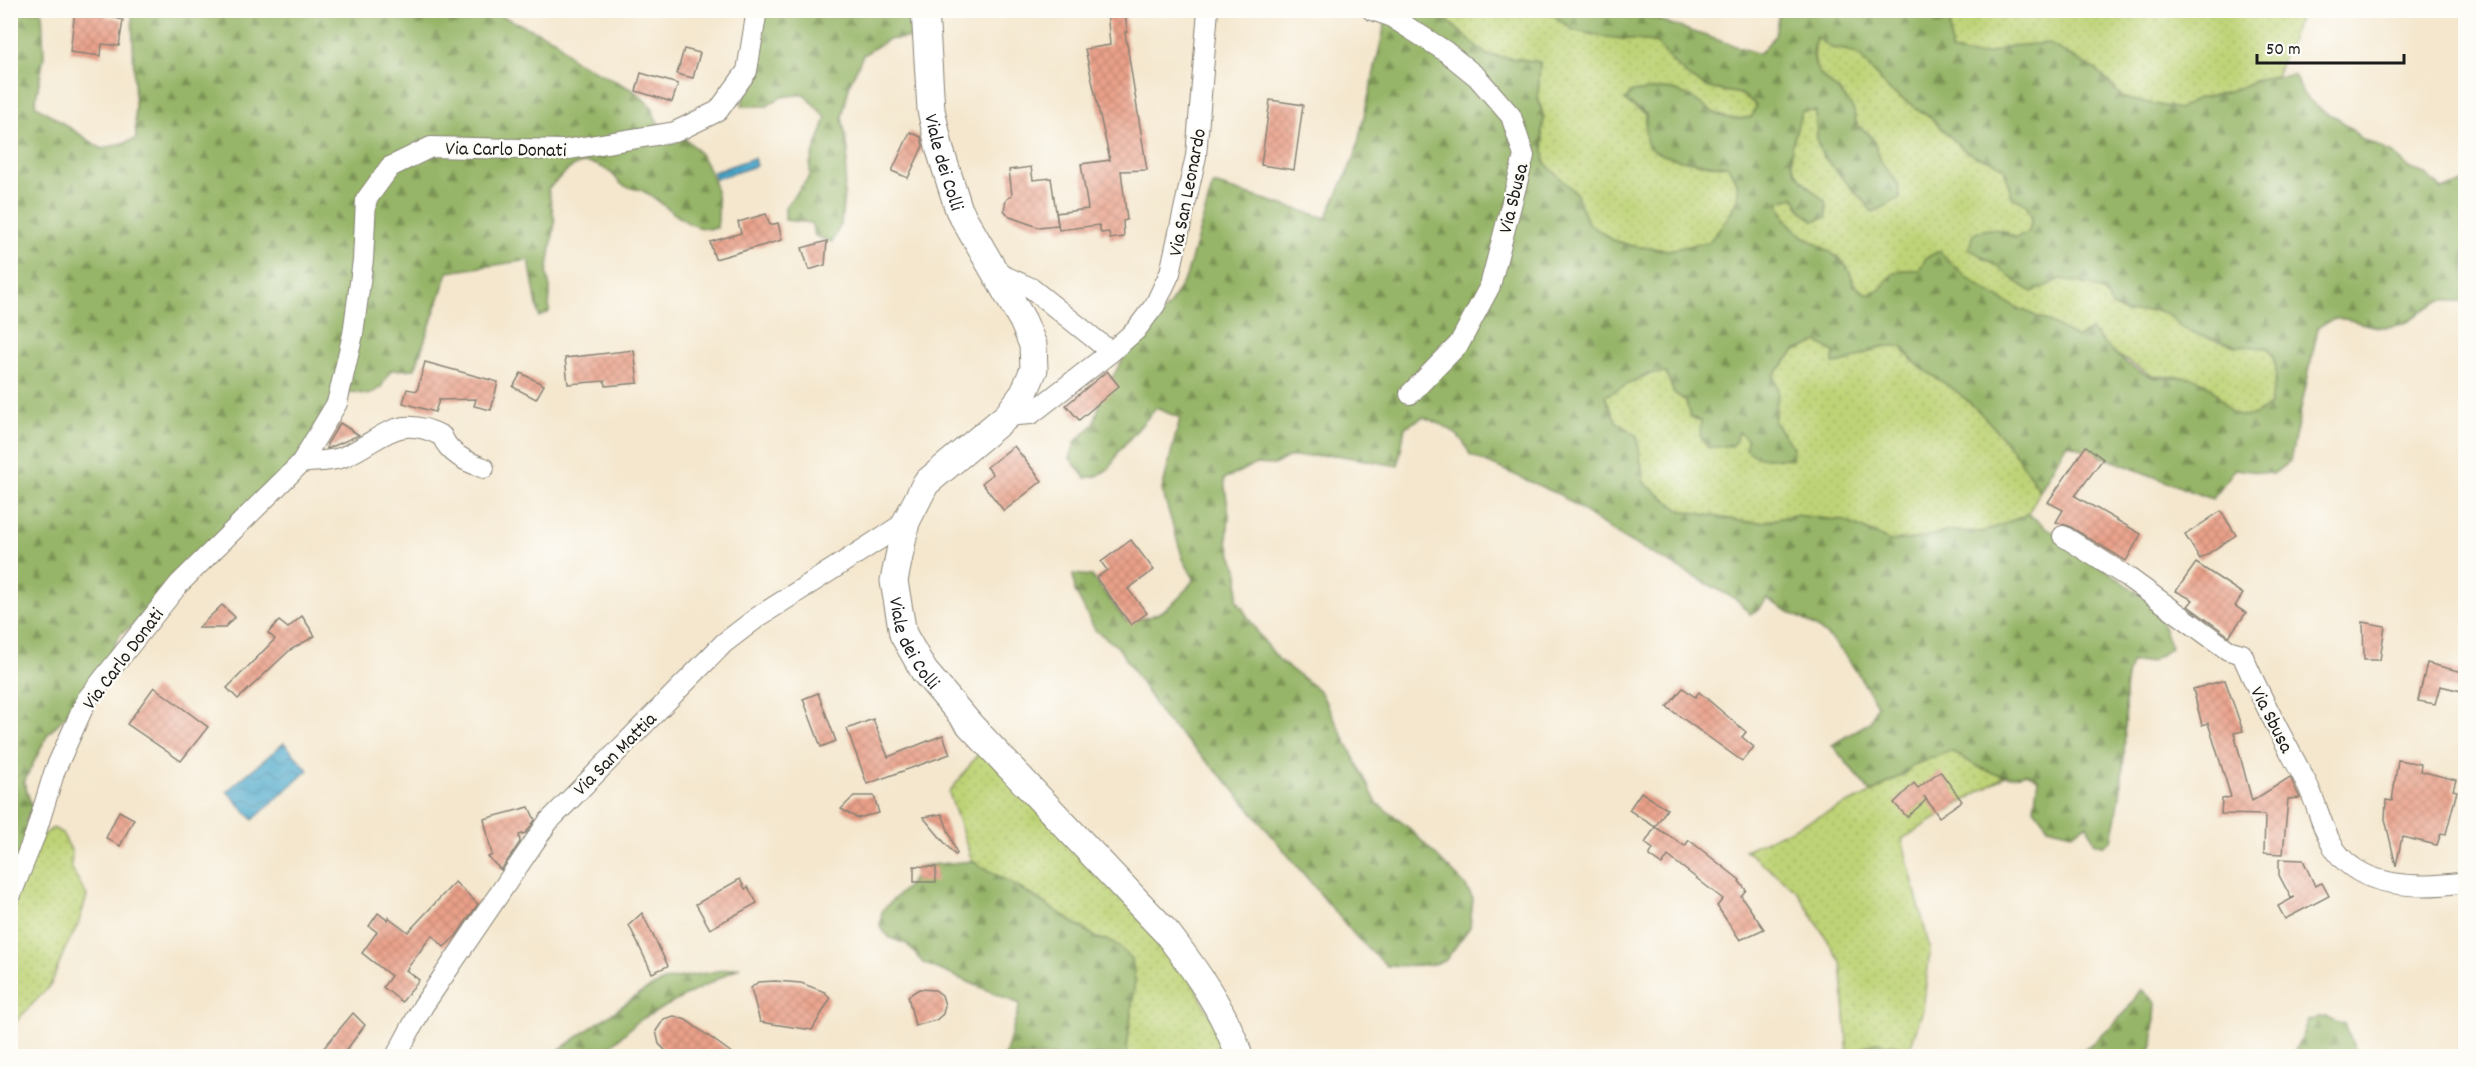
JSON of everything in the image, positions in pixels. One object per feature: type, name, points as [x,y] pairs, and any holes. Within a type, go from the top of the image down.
[{"type":"street","name":"Via Carlo Donati","points":[[10,897],[35,835],[56,770],[87,699],[179,584],[301,463],[337,403],[353,334],[363,260],[366,200],[390,167],[431,147],[564,150],[675,132],[718,111],[747,71],[757,10]]},
{"type":"street","name":"Viale dei Colli","points":[[925,10],[930,99],[940,150],[959,210],[1033,345],[1034,369],[1024,393],[1007,416],[926,483],[906,522],[894,581],[903,634],[924,671],[971,726],[1167,933],[1193,967],[1231,1031],[1239,1056]]},
{"type":"street","name":"Via San Leonardo","points":[[1007,416],[1031,414],[1111,352],[1136,330],[1155,305],[1170,273],[1196,156],[1208,10]]},
{"type":"street","name":"Via Sbusa","points":[[1372,10],[1390,16],[1445,51],[1477,77],[1511,116],[1524,156],[1490,286],[1459,344],[1410,393]]},
{"type":"street","points":[[993,271],[1031,288],[1111,352]]},
{"type":"street","points":[[301,463],[340,459],[402,426],[424,426],[442,436],[446,445],[467,462],[484,468]]},
{"type":"street","name":"Via San Mattia","points":[[396,1056],[423,1006],[548,822],[572,794],[724,643],[758,617],[906,522]]},
{"type":"street","name":"Via Sbusa","points":[[2063,536],[2126,576],[2228,650],[2242,654],[2312,794],[2330,842],[2342,859],[2362,875],[2408,886],[2466,882]]},
{"type":"green space","points":[[11,11],[42,11],[44,56],[35,105],[102,149],[136,139],[132,11],[490,11],[556,40],[573,60],[633,90],[653,108],[659,124],[683,137],[701,155],[716,190],[718,215],[717,228],[697,227],[645,192],[621,184],[612,173],[600,166],[583,163],[569,169],[548,189],[555,222],[547,274],[550,288],[549,312],[539,317],[529,260],[448,272],[415,369],[391,370],[381,387],[369,395],[353,392],[337,399],[308,460],[163,591],[133,626],[121,633],[102,670],[102,678],[48,734],[24,782],[41,837],[11,907],[11,129],[17,131],[10,118]]},
{"type":"green space","points":[[760,11],[914,11],[915,37],[887,40],[863,55],[850,83],[842,117],[848,150],[841,224],[832,242],[815,236],[811,223],[785,220],[785,207],[810,176],[810,164],[826,118],[804,94],[781,97],[767,106],[742,106]]},
{"type":"green space","points":[[1388,11],[1436,11],[1487,55],[1540,62],[1538,97],[1544,119],[1542,131],[1545,163],[1576,193],[1588,223],[1613,240],[1632,246],[1668,250],[1709,242],[1734,205],[1738,186],[1734,176],[1727,166],[1683,161],[1652,149],[1646,140],[1646,114],[1625,101],[1632,92],[1672,90],[1731,119],[1752,117],[1756,106],[1745,96],[1710,88],[1686,75],[1656,42],[1604,37],[1573,30],[1548,11],[1632,11],[1759,54],[1775,36],[1779,11],[1953,11],[1950,23],[1951,51],[1971,55],[1987,54],[2010,46],[2048,43],[2098,71],[2123,98],[2179,109],[2199,98],[2229,92],[2262,78],[2294,75],[2303,94],[2322,111],[2338,118],[2361,138],[2392,153],[2410,169],[2426,174],[2442,190],[2465,181],[2465,301],[2442,301],[2428,307],[2411,320],[2395,326],[2374,326],[2335,319],[2318,328],[2290,461],[2273,474],[2235,469],[2212,499],[2067,443],[2040,491],[1992,425],[1956,391],[1913,361],[1902,347],[1883,347],[1852,360],[1833,364],[1834,352],[1818,342],[1795,351],[1774,375],[1778,392],[1774,422],[1793,447],[1792,459],[1757,457],[1746,449],[1747,439],[1739,432],[1733,445],[1708,448],[1700,435],[1701,421],[1690,417],[1686,401],[1674,393],[1666,372],[1648,374],[1605,396],[1616,421],[1637,436],[1644,483],[1680,510],[1745,522],[1763,522],[1794,515],[1845,521],[1890,541],[1917,539],[1950,531],[1984,532],[2028,514],[2155,605],[2171,648],[2150,662],[2131,663],[2125,690],[2123,774],[2112,840],[2104,846],[2094,842],[2087,824],[2072,833],[2048,827],[2034,808],[2038,779],[2027,773],[2007,776],[1987,771],[1951,751],[1913,765],[1904,774],[1871,793],[1832,745],[1870,722],[1877,705],[1847,658],[1829,637],[1767,598],[1760,608],[1750,614],[1737,600],[1620,536],[1560,495],[1470,455],[1467,447],[1457,435],[1431,420],[1423,417],[1405,427],[1398,466],[1336,455],[1288,457],[1274,465],[1256,464],[1224,479],[1229,515],[1227,541],[1239,574],[1237,600],[1260,636],[1280,661],[1320,691],[1377,803],[1409,828],[1465,885],[1473,899],[1470,927],[1445,961],[1429,965],[1387,966],[1357,938],[1226,781],[1163,717],[1118,647],[1095,630],[1075,591],[1073,574],[1092,576],[1126,621],[1148,617],[1166,609],[1194,579],[1183,559],[1162,490],[1180,418],[1156,408],[1119,451],[1110,468],[1097,476],[1085,478],[1070,458],[1076,441],[1094,424],[1102,395],[1130,347],[1169,306],[1186,277],[1213,184],[1326,218],[1355,156]],"holes":[[[1816,37],[1831,48],[1846,50],[1860,56],[1890,91],[1929,116],[1963,149],[2004,168],[2012,197],[2026,204],[2032,218],[2029,232],[2015,238],[1999,230],[1984,230],[1973,234],[1969,248],[2033,292],[2061,279],[2091,285],[2104,292],[2112,306],[2126,313],[2157,310],[2170,316],[2181,327],[2194,334],[2237,346],[2268,348],[2276,369],[2269,406],[2255,414],[2244,417],[2236,415],[2199,380],[2159,378],[2144,374],[2119,357],[2091,330],[2078,338],[2004,301],[1964,275],[1939,251],[1926,258],[1919,270],[1896,272],[1888,278],[1881,289],[1866,294],[1854,285],[1849,270],[1840,260],[1793,228],[1784,217],[1779,201],[1794,197],[1801,210],[1813,221],[1827,217],[1825,201],[1801,179],[1792,162],[1793,142],[1802,111],[1816,111],[1817,141],[1823,156],[1873,212],[1900,198],[1898,185],[1883,165],[1869,134],[1857,124],[1854,110],[1818,71],[1813,51]]]},
{"type":"green space","points":[[1436,11],[1548,11],[1573,30],[1604,37],[1656,42],[1686,75],[1694,80],[1710,88],[1735,92],[1750,100],[1756,106],[1752,117],[1740,119],[1715,113],[1684,94],[1672,90],[1633,92],[1625,101],[1646,114],[1647,143],[1708,165],[1727,166],[1734,176],[1738,186],[1734,205],[1709,242],[1668,250],[1632,246],[1613,240],[1588,223],[1576,193],[1545,163],[1542,131],[1544,119],[1538,97],[1540,62],[1487,55]]},
{"type":"green space","points":[[1953,11],[2302,11],[2276,76],[2258,80],[2179,109],[2123,98],[2098,71],[2010,46],[1987,54],[1971,55],[1951,51],[1950,23]]},
{"type":"green space","points":[[1816,37],[1831,48],[1846,50],[1860,56],[1890,91],[1929,116],[1963,149],[2004,168],[2012,197],[2026,204],[2032,218],[2029,233],[2015,238],[2002,230],[1969,248],[2032,291],[2061,279],[2091,285],[2104,292],[2112,306],[2126,313],[2157,310],[2170,316],[2181,327],[2237,346],[2268,347],[2276,369],[2269,406],[2257,414],[2242,418],[2228,412],[2210,387],[2183,377],[2152,376],[2112,352],[2091,330],[2078,338],[2070,335],[1977,285],[1939,251],[1926,258],[1919,271],[1903,270],[1881,289],[1867,294],[1854,285],[1849,270],[1840,260],[1793,228],[1784,217],[1779,201],[1794,196],[1801,210],[1825,201],[1801,179],[1792,162],[1793,142],[1801,111],[1816,111],[1817,141],[1823,156],[1873,212],[1900,198],[1898,184],[1883,165],[1875,143],[1869,134],[1857,124],[1853,110],[1845,98],[1819,73],[1815,65],[1814,53]]},
{"type":"green space","points":[[1818,342],[1834,352],[1833,363],[1852,360],[1882,347],[1902,347],[1913,361],[1956,391],[2002,438],[2040,491],[2028,514],[1984,532],[1950,531],[1917,539],[1890,541],[1845,521],[1794,515],[1763,522],[1745,522],[1680,510],[1644,483],[1637,436],[1616,421],[1604,396],[1648,374],[1666,372],[1674,393],[1686,401],[1690,417],[1739,431],[1747,439],[1793,447],[1774,422],[1778,392],[1774,375],[1795,351]]},
{"type":"green space","points":[[981,750],[1181,961],[1232,1056],[1126,1056],[1135,980],[1113,942],[1097,938],[1033,896],[972,861],[949,793]]},
{"type":"green space","points":[[1951,750],[1984,770],[2005,776],[1902,839],[1930,949],[1923,1010],[1910,1048],[1876,1042],[1848,1056],[1841,962],[1797,891],[1745,850],[1871,793],[1904,774],[1913,765]]},
{"type":"green space","points":[[53,828],[62,833],[72,852],[71,867],[87,896],[78,925],[65,949],[51,984],[11,1027],[11,907],[41,837]]},
{"type":"green space","points":[[972,861],[1033,896],[1097,938],[1113,942],[1132,959],[1135,980],[1126,1056],[1005,1056],[1020,1004],[923,963],[907,944],[890,938],[880,927],[882,910],[909,885],[920,866]]},
{"type":"green space","points":[[740,967],[638,1021],[600,1056],[550,1056],[644,991],[666,980]]},
{"type":"green space","points":[[2141,989],[2156,1003],[2153,1046],[2147,1056],[2074,1056],[2112,1026]]},
{"type":"green space","points":[[2326,1017],[2344,1024],[2358,1056],[2293,1056],[2308,1020]]},
{"type":"green space","points":[[1876,1042],[1910,1048],[1914,1056],[1847,1056]]},
{"type":"water","points":[[754,158],[756,166],[715,179],[713,172]]},
{"type":"water","points":[[284,743],[308,770],[253,820],[227,791]]},
{"type":"building","points":[[75,10],[107,10],[106,16],[123,20],[119,46],[102,44],[101,56],[70,52]]},
{"type":"building","points":[[1107,10],[1125,10],[1127,32],[1125,32],[1147,170],[1121,171],[1127,220],[1123,221],[1124,237],[1110,239],[1109,232],[1101,233],[1099,225],[1059,230],[1056,213],[1088,209],[1081,164],[1110,160],[1085,49],[1110,45]]},
{"type":"building","points":[[684,49],[700,53],[693,78],[677,74]]},
{"type":"building","points":[[641,73],[678,84],[672,102],[636,91]]},
{"type":"building","points":[[1270,100],[1303,105],[1294,170],[1261,165]]},
{"type":"building","points":[[910,132],[921,137],[923,146],[908,178],[892,171]]},
{"type":"building","points":[[1031,167],[1033,180],[1051,178],[1058,225],[1038,227],[1010,217],[1004,210],[1006,200],[1012,195],[1009,170]]},
{"type":"building","points":[[766,214],[770,225],[778,223],[782,240],[715,259],[710,242],[741,233],[738,222]]},
{"type":"building","points":[[827,241],[825,265],[809,270],[802,248]]},
{"type":"building","points":[[634,350],[638,383],[606,386],[605,381],[568,384],[565,358]]},
{"type":"building","points":[[425,362],[498,382],[491,410],[474,406],[476,399],[439,400],[435,412],[403,403],[407,389],[417,391]]},
{"type":"building","points":[[1107,371],[1119,386],[1079,420],[1066,405]]},
{"type":"building","points":[[521,373],[544,385],[536,399],[513,387]]},
{"type":"building","points":[[340,423],[359,435],[327,449],[327,444]]},
{"type":"building","points":[[1014,446],[1042,481],[1004,511],[982,483],[993,474],[987,467]]},
{"type":"building","points":[[2086,446],[2103,459],[2075,496],[2141,534],[2126,561],[2069,526],[2056,522],[2063,510],[2048,502]]},
{"type":"building","points":[[2221,511],[2236,535],[2200,559],[2185,535]]},
{"type":"building","points":[[1131,540],[1154,570],[1128,589],[1147,613],[1131,625],[1096,578],[1107,570],[1101,562]]},
{"type":"building","points":[[2196,563],[2243,594],[2235,606],[2246,613],[2229,636],[2188,606],[2193,600],[2176,591]]},
{"type":"building","points":[[222,605],[235,617],[224,628],[198,628]]},
{"type":"building","points":[[302,616],[315,636],[290,650],[238,699],[227,688],[275,639],[268,633],[279,621],[288,628]]},
{"type":"building","points":[[2363,622],[2385,626],[2380,660],[2364,660]]},
{"type":"building","points":[[2427,663],[2466,673],[2466,692],[2440,686],[2435,704],[2418,701]]},
{"type":"building","points":[[2225,680],[2243,731],[2234,733],[2252,801],[2290,777],[2300,798],[2288,799],[2283,854],[2264,853],[2265,815],[2221,814],[2222,799],[2231,797],[2208,723],[2202,725],[2193,689]]},
{"type":"building","points":[[154,687],[208,727],[181,761],[127,724]]},
{"type":"building","points":[[1683,688],[1695,697],[1699,692],[1746,732],[1742,737],[1754,747],[1742,761],[1667,707]]},
{"type":"building","points":[[818,693],[836,741],[821,747],[803,699]]},
{"type":"building","points":[[873,719],[888,757],[943,735],[950,754],[867,784],[847,729]]},
{"type":"building","points":[[2398,760],[2421,764],[2420,771],[2456,780],[2453,790],[2457,791],[2446,834],[2441,833],[2437,845],[2402,837],[2396,866],[2385,819],[2386,800],[2392,801]]},
{"type":"building","points":[[1940,771],[1962,801],[1939,817],[1924,796],[1926,800],[1907,817],[1894,803],[1914,783],[1918,788]]},
{"type":"building","points":[[1641,792],[1667,809],[1655,827],[1629,810]]},
{"type":"building","points":[[854,796],[874,796],[879,813],[857,818],[841,809]]},
{"type":"building","points":[[529,807],[535,820],[526,833],[519,835],[520,842],[501,870],[488,857],[492,855],[484,819]]},
{"type":"building","points":[[119,811],[134,819],[120,846],[106,838]]},
{"type":"building","points":[[942,814],[957,854],[955,855],[923,817]]},
{"type":"building","points":[[1655,827],[1685,846],[1689,840],[1740,880],[1746,890],[1741,896],[1764,929],[1740,940],[1717,906],[1723,899],[1668,856],[1662,865],[1649,856],[1653,849],[1645,843]]},
{"type":"building","points":[[2279,859],[2303,860],[2315,886],[2322,883],[2329,896],[2285,919],[2278,906],[2295,897],[2291,898],[2279,875]]},
{"type":"building","points":[[914,866],[936,867],[936,882],[914,882]]},
{"type":"building","points":[[740,879],[745,889],[748,887],[757,903],[710,929],[696,904]]},
{"type":"building","points":[[455,882],[478,904],[456,936],[444,947],[432,935],[406,970],[419,980],[402,1002],[383,987],[391,976],[362,953],[377,932],[369,926],[378,913],[387,920],[388,917],[408,932]]},
{"type":"building","points":[[642,913],[668,966],[652,973],[629,925]]},
{"type":"building","points":[[758,982],[801,983],[825,992],[830,999],[812,1030],[760,1022],[751,988]]},
{"type":"building","points":[[919,989],[935,990],[942,995],[945,1005],[943,1014],[936,1020],[915,1026],[908,996]]},
{"type":"building","points":[[353,1013],[365,1025],[342,1056],[317,1056]]},
{"type":"building","points":[[674,1016],[686,1020],[736,1056],[671,1056],[659,1044],[656,1031],[664,1019]]}]
